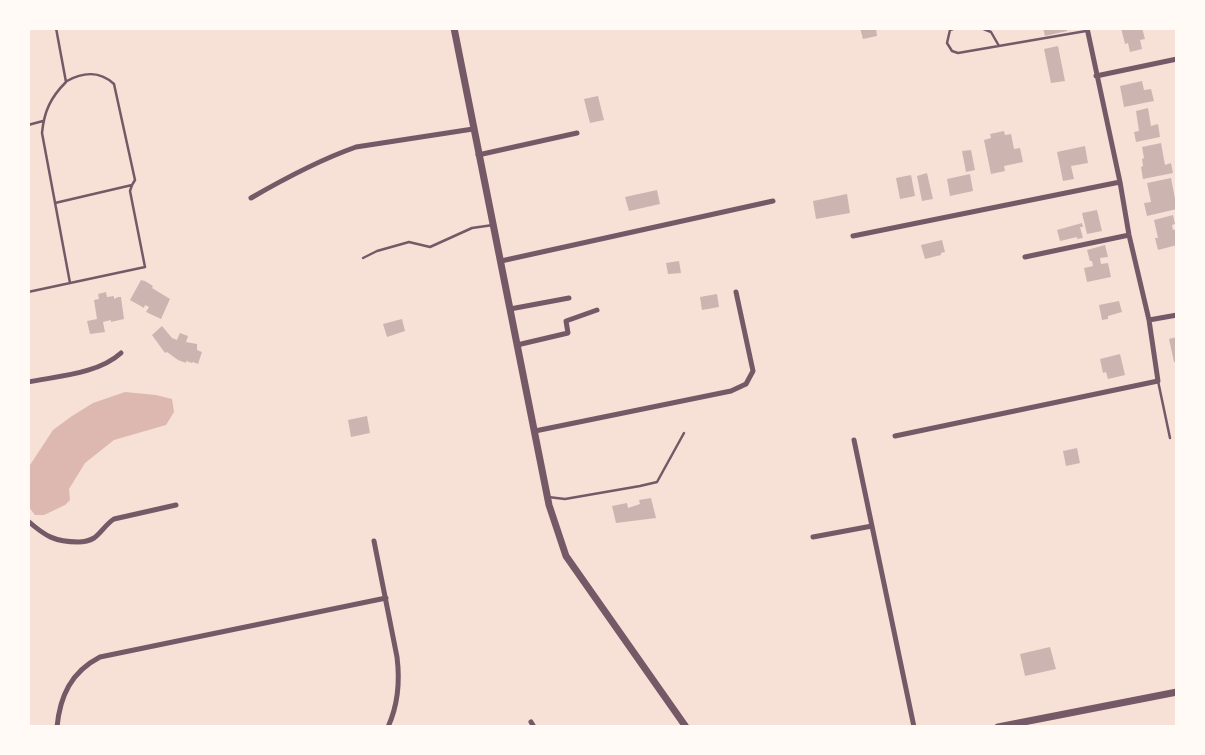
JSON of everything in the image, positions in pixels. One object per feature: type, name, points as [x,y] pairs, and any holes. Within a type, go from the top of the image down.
[{"type":"street","points":[[454,28],[548,497],[566,556],[686,727]]},
{"type":"street","points":[[895,436],[1158,381],[1149,320],[1087,29]]},
{"type":"street","points":[[1096,76],[1177,59]]},
{"type":"street","points":[[251,198],[281,181],[356,147],[473,129]]},
{"type":"street","points":[[478,155],[578,133]]},
{"type":"street","points":[[853,236],[1120,183]]},
{"type":"street","points":[[501,261],[773,201]]},
{"type":"street","points":[[1025,257],[1129,235]]},
{"type":"street","points":[[535,431],[731,391],[746,384],[753,371],[736,292]]},
{"type":"street","points":[[510,309],[569,298]]},
{"type":"street","points":[[517,345],[568,333],[566,321],[597,310]]},
{"type":"street","points":[[1149,320],[1177,315]]},
{"type":"street","points":[[28,382],[94,369],[121,353]]},
{"type":"street","points":[[854,440],[914,727]]},
{"type":"street","points":[[28,521],[55,540],[81,542],[93,538],[114,519],[176,505]]},
{"type":"street","points":[[813,537],[872,526]]},
{"type":"street","points":[[374,541],[399,673],[396,706],[388,727]]},
{"type":"street","points":[[57,727],[59,706],[67,686],[81,669],[100,657],[386,598]]},
{"type":"street","points":[[998,727],[1034,724],[1177,692]]},
{"type":"lane","points":[[56,28],[66,82]]},
{"type":"lane","points":[[956,28],[950,30],[947,43],[952,51],[958,53],[1087,29]]},
{"type":"lane","points":[[981,28],[991,32],[999,46]]},
{"type":"lane","points":[[28,292],[145,267],[130,191],[135,180],[114,83],[105,77],[91,74],[66,82],[48,104],[43,121],[42,133],[69,283]]},
{"type":"lane","points":[[28,125],[43,121]]},
{"type":"lane","points":[[55,203],[132,185]]},
{"type":"lane","points":[[363,258],[409,242],[430,247],[472,228],[493,225]]},
{"type":"lane","points":[[1158,381],[1170,438]]},
{"type":"lane","points":[[548,497],[565,499],[657,482],[684,433]]},
{"type":"shaded area","points":[[125,392],[172,399],[174,412],[166,425],[114,440],[85,463],[69,489],[70,500],[65,505],[44,515],[35,515],[28,506],[28,468],[53,430],[93,403]]},
{"type":"building","points":[[860,28],[876,28],[877,36],[863,39]]},
{"type":"building","points":[[1043,28],[1067,28],[1067,31],[1045,36]]},
{"type":"building","points":[[1121,28],[1142,28],[1145,39],[1140,40],[1142,49],[1130,52]]},
{"type":"building","points":[[1058,46],[1065,81],[1051,83],[1044,49]]},
{"type":"building","points":[[1142,81],[1144,90],[1151,89],[1154,101],[1124,107],[1120,86]]},
{"type":"building","points":[[598,96],[604,120],[590,123],[584,99]]},
{"type":"building","points":[[1148,108],[1151,126],[1158,124],[1160,137],[1136,142],[1134,132],[1139,131],[1136,111]]},
{"type":"building","points":[[1004,131],[1005,135],[1011,134],[1014,149],[1020,148],[1023,162],[1004,166],[1005,171],[991,174],[984,140],[991,138],[990,134]]},
{"type":"building","points":[[1161,143],[1165,165],[1171,163],[1173,173],[1143,179],[1142,147]]},
{"type":"building","points":[[1085,146],[1088,163],[1071,166],[1074,179],[1063,181],[1057,152]]},
{"type":"building","points":[[971,150],[975,170],[966,172],[962,151]]},
{"type":"building","points":[[927,173],[933,199],[922,201],[917,176]]},
{"type":"building","points":[[970,174],[973,191],[950,196],[947,179]]},
{"type":"building","points":[[911,175],[915,196],[900,199],[896,178]]},
{"type":"building","points":[[1171,178],[1177,209],[1147,216],[1144,203],[1151,202],[1147,183]]},
{"type":"building","points":[[657,190],[660,204],[629,211],[625,197]]},
{"type":"building","points":[[847,194],[850,213],[816,219],[813,201]]},
{"type":"building","points":[[1097,210],[1102,231],[1087,234],[1082,213]]},
{"type":"building","points":[[1173,215],[1175,224],[1172,225],[1173,230],[1177,229],[1177,245],[1158,250],[1154,220]]},
{"type":"building","points":[[1082,223],[1083,227],[1080,227],[1083,238],[1060,241],[1057,230]]},
{"type":"building","points":[[942,240],[945,252],[925,259],[921,245]]},
{"type":"building","points":[[1105,245],[1108,257],[1100,258],[1101,264],[1108,263],[1111,277],[1087,282],[1084,268],[1093,266],[1087,250]]},
{"type":"building","points":[[679,261],[681,273],[668,274],[666,263]]},
{"type":"building","points":[[141,280],[170,299],[161,319],[146,312],[149,307],[145,305],[144,308],[130,300]]},
{"type":"building","points":[[106,292],[107,297],[121,297],[124,319],[103,322],[105,332],[90,334],[87,321],[97,319],[94,300],[99,299],[98,294]]},
{"type":"building","points":[[717,294],[719,307],[702,310],[700,297]]},
{"type":"building","points":[[1119,301],[1122,312],[1102,320],[1099,305]]},
{"type":"building","points":[[402,319],[405,331],[387,337],[383,324]]},
{"type":"building","points":[[162,326],[172,338],[177,340],[180,333],[188,336],[186,342],[197,344],[197,350],[202,352],[198,364],[186,363],[165,353],[152,335]]},
{"type":"building","points":[[1177,337],[1177,362],[1174,362],[1169,339]]},
{"type":"building","points":[[1120,354],[1125,375],[1108,379],[1106,372],[1103,373],[1100,359]]},
{"type":"building","points":[[367,416],[370,433],[351,437],[348,420]]},
{"type":"building","points":[[1077,448],[1080,463],[1066,466],[1063,451]]},
{"type":"building","points":[[651,498],[656,518],[616,523],[612,506],[627,503],[628,508],[640,504],[639,500]]},
{"type":"building","points":[[1050,647],[1056,669],[1025,676],[1020,654]]}]
